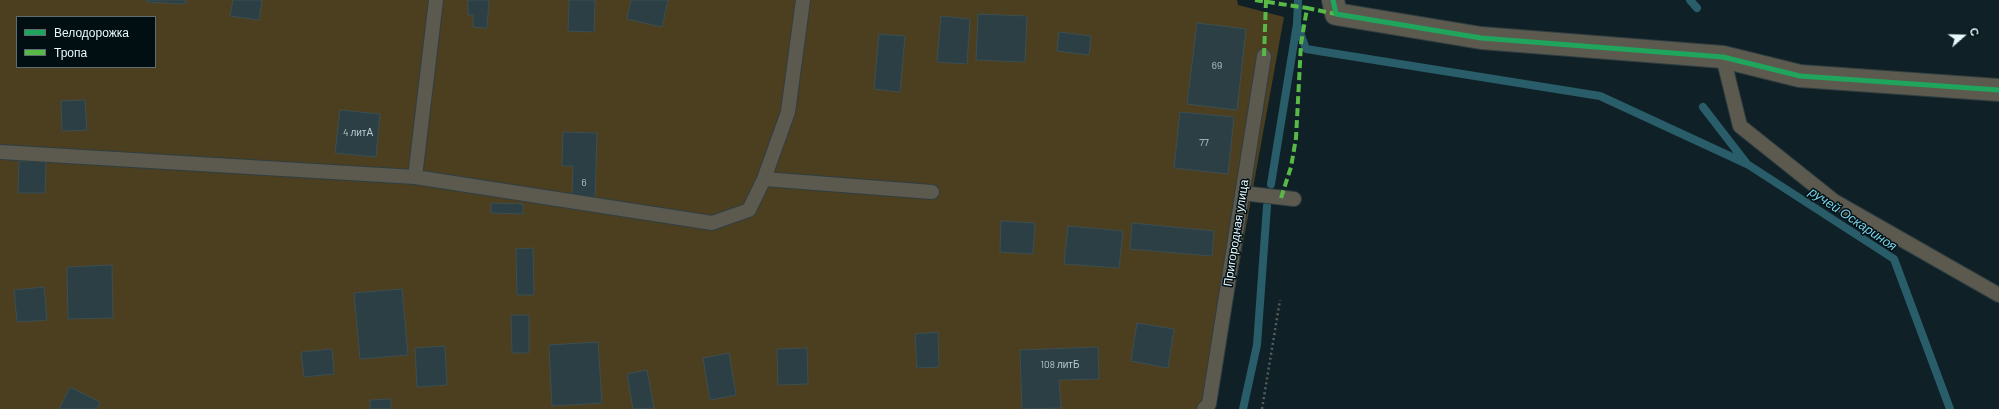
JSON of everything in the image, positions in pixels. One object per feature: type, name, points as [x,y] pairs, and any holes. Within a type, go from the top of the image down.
[{"type":"street","points":[[1333,0],[1336,14],[1481,38],[1723,57],[1800,76],[1999,90]]},
{"type":"lane","points":[[416,176],[436,0]]},
{"type":"lane","points":[[0,152],[416,176],[712,223],[749,210],[764,179],[788,112],[803,0]]},
{"type":"lane","name":"Пригородная улица","points":[[1204,409],[1209,404],[1264,56]]},
{"type":"lane","points":[[1723,57],[1740,126],[1834,201],[1999,295]]},
{"type":"lane","points":[[764,179],[932,192]]},
{"type":"lane","points":[[1242,193],[1294,199]]},
{"type":"path","points":[[1262,409],[1280,300]]},
{"type":"shaded area","points":[[0,0],[1237,0],[1238,5],[1284,17],[1213,409],[0,409]]},
{"type":"building","points":[[147,0],[186,0],[185,4],[147,2]]},
{"type":"building","points":[[233,0],[262,0],[259,20],[230,16]]},
{"type":"building","points":[[468,0],[489,0],[487,28],[473,27],[473,15],[468,15]]},
{"type":"building","points":[[569,0],[595,0],[594,32],[568,31]]},
{"type":"building","points":[[631,0],[668,0],[662,27],[627,19]]},
{"type":"building","points":[[978,14],[1027,16],[1025,62],[976,60]]},
{"type":"building","points":[[941,16],[970,19],[967,64],[937,62]]},
{"type":"building","points":[[1197,23],[1246,29],[1237,110],[1187,104]]},
{"type":"building","points":[[1059,32],[1091,36],[1089,55],[1057,51]]},
{"type":"building","points":[[879,34],[905,36],[900,92],[874,89]]},
{"type":"building","points":[[85,100],[87,130],[62,131],[61,101]]},
{"type":"building","points":[[340,110],[380,114],[376,157],[335,153]]},
{"type":"building","points":[[1180,112],[1234,117],[1228,174],[1174,168]]},
{"type":"building","points":[[563,132],[597,133],[595,200],[572,200],[573,166],[562,166]]},
{"type":"building","points":[[19,161],[46,162],[45,193],[18,193]]},
{"type":"building","points":[[491,203],[523,204],[523,214],[491,213]]},
{"type":"building","points":[[1001,221],[1035,223],[1033,254],[1000,252]]},
{"type":"building","points":[[1132,223],[1214,231],[1212,256],[1130,249]]},
{"type":"building","points":[[1068,226],[1123,231],[1119,268],[1064,264]]},
{"type":"building","points":[[533,248],[534,295],[517,295],[516,249]]},
{"type":"building","points":[[112,265],[113,318],[68,319],[67,267]]},
{"type":"building","points":[[44,287],[47,320],[17,322],[14,290]]},
{"type":"building","points":[[402,289],[408,355],[360,359],[354,293]]},
{"type":"building","points":[[511,315],[529,315],[529,353],[512,353]]},
{"type":"building","points":[[1137,323],[1174,329],[1168,368],[1131,361]]},
{"type":"building","points":[[938,332],[939,367],[917,368],[915,334]]},
{"type":"building","points":[[598,342],[602,403],[552,406],[549,345]]},
{"type":"building","points":[[445,346],[447,385],[417,387],[415,348]]},
{"type":"building","points":[[1098,347],[1099,379],[1059,380],[1061,408],[1022,409],[1020,350]]},
{"type":"building","points":[[807,348],[808,384],[778,385],[777,349]]},
{"type":"building","points":[[332,349],[334,374],[304,377],[301,352]]},
{"type":"building","points":[[729,353],[736,395],[710,400],[703,358]]},
{"type":"building","points":[[647,370],[654,408],[633,409],[627,374]]},
{"type":"building","points":[[70,387],[100,402],[97,409],[59,409]]},
{"type":"building","points":[[391,399],[391,409],[370,409],[370,400]]},
{"type":"waterway","points":[[1297,24],[1298,0]]},
{"type":"waterway","name":"ручей Оскариноя","points":[[1690,0],[1697,8]]},
{"type":"waterway","points":[[1271,184],[1297,24],[1306,49],[1600,96],[1747,164]]},
{"type":"waterway","name":"ручей Оскариноя","points":[[1703,107],[1747,164],[1894,259],[1950,409]]},
{"type":"waterway","points":[[1243,409],[1257,345],[1267,206]]},
{"type":"marked path","points":[[1255,0],[1307,8]]},
{"type":"marked path","points":[[1264,56],[1266,0]]},
{"type":"marked path","points":[[1281,198],[1291,167],[1296,138],[1301,44],[1307,8],[1336,14]]},
{"type":"cycle path","points":[[1333,0],[1336,14],[1481,38],[1723,57],[1800,76],[1999,90]]}]
